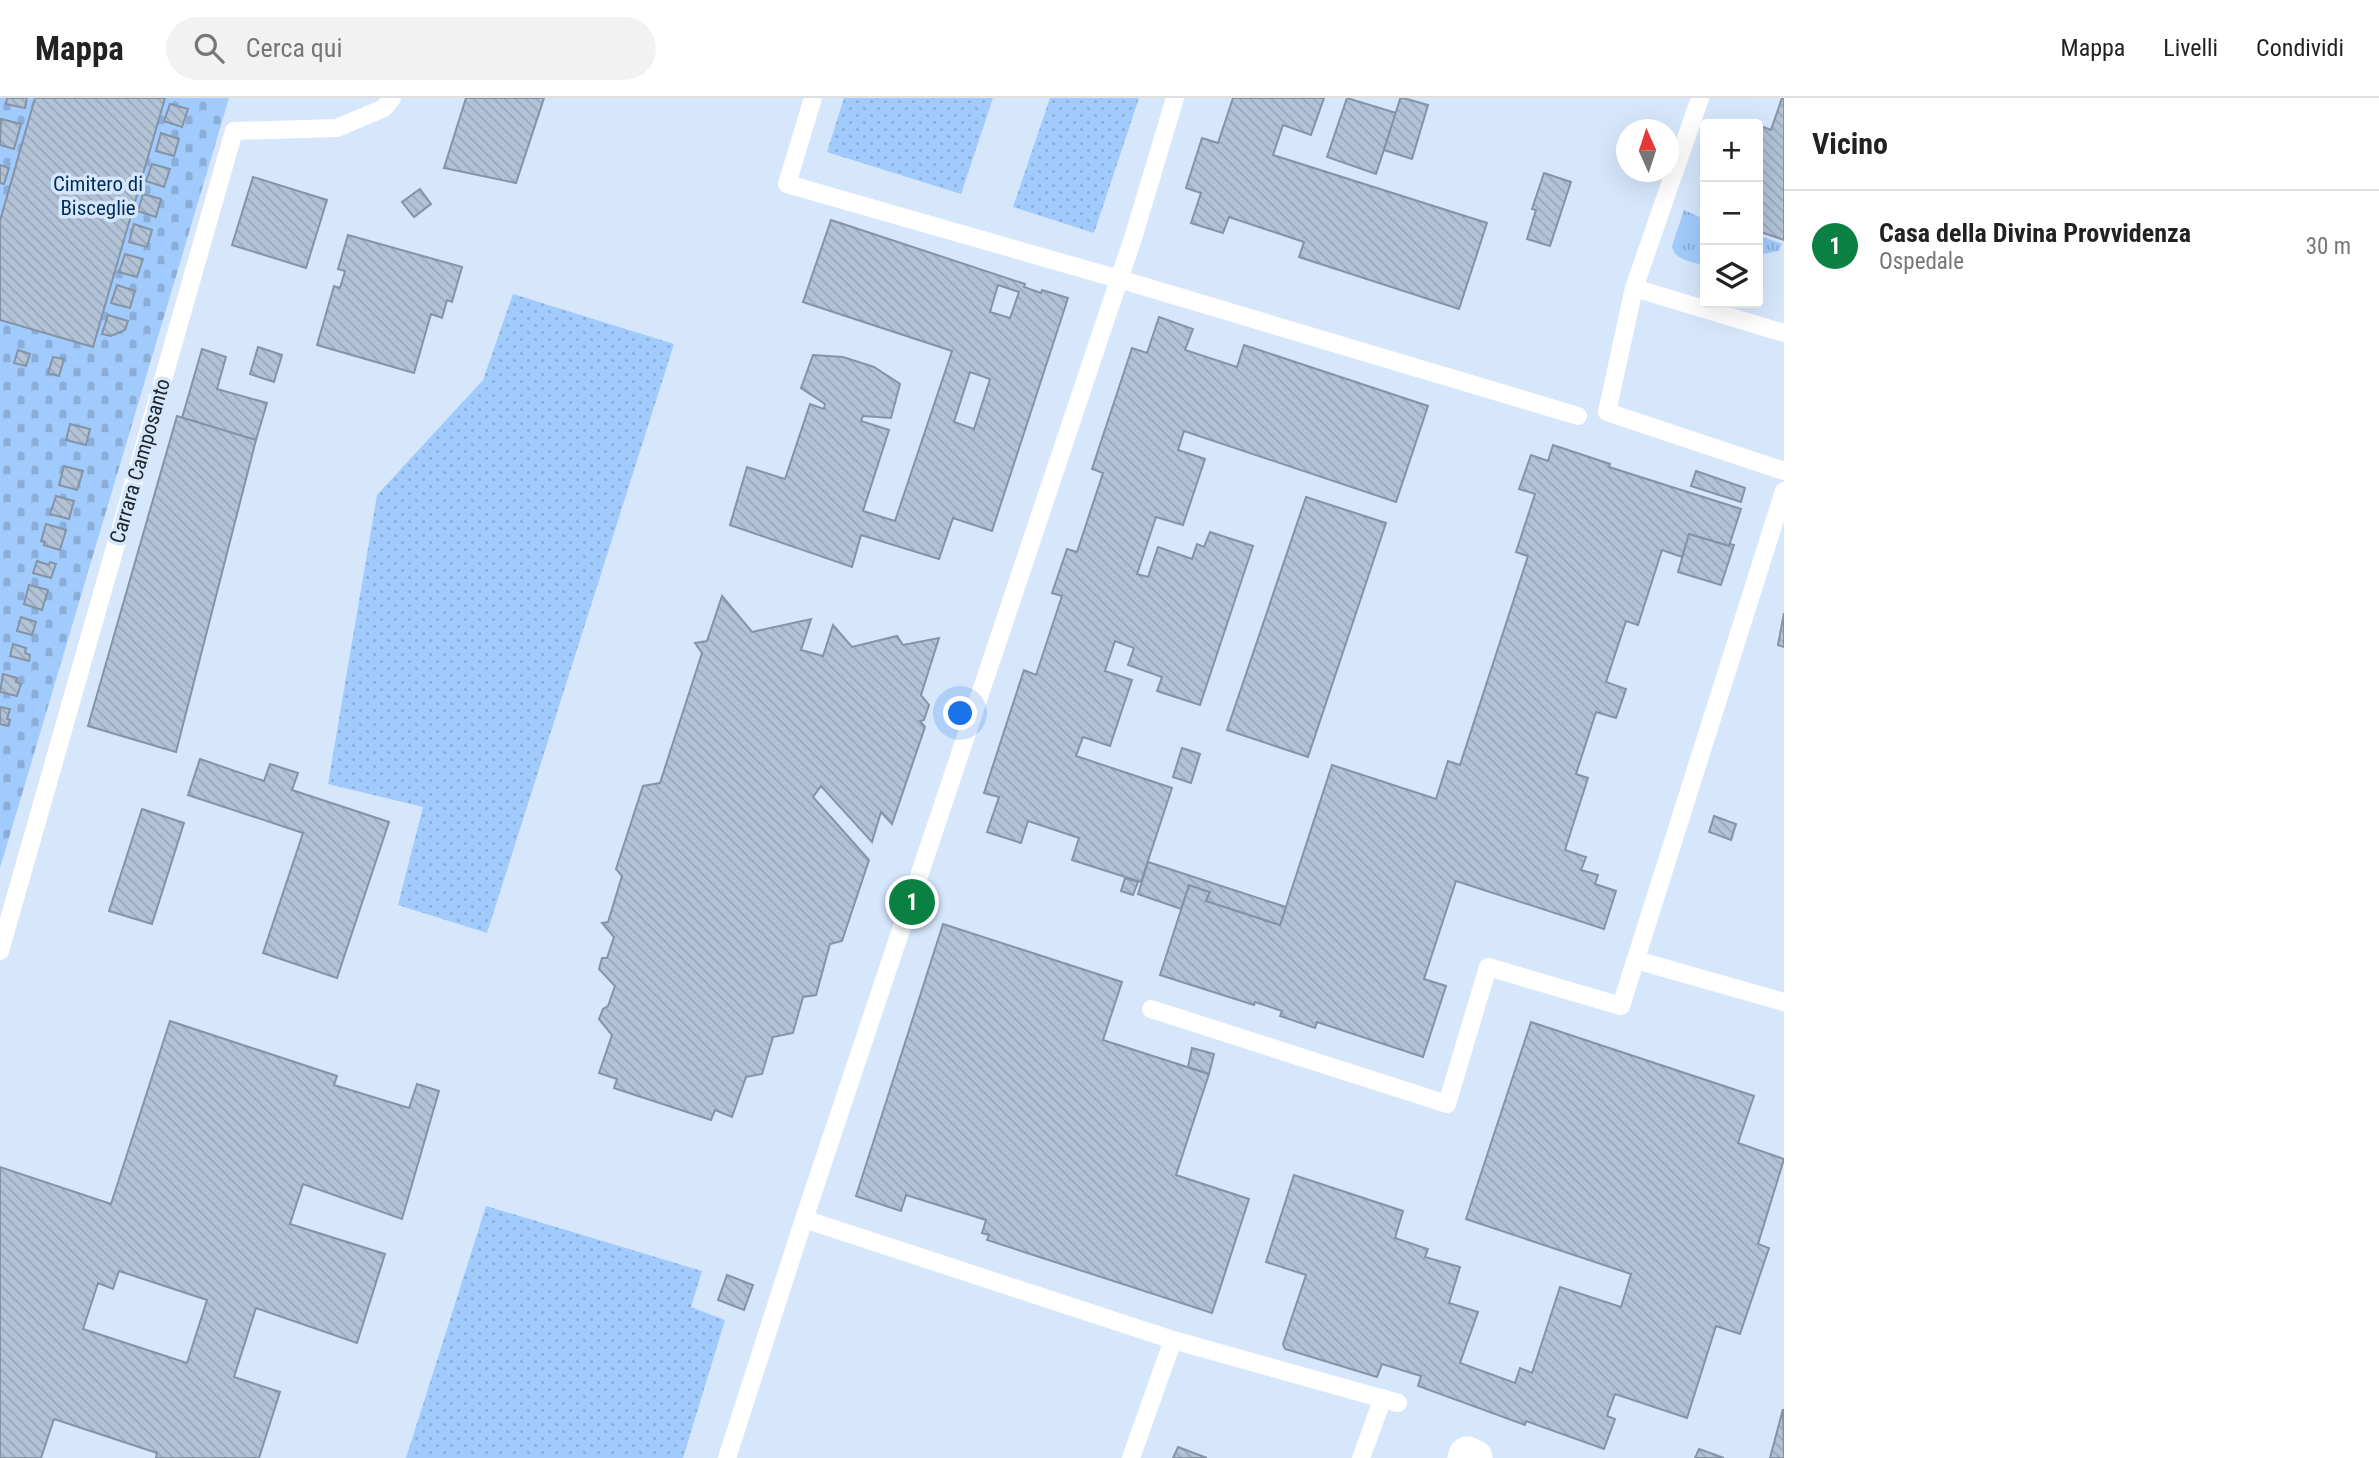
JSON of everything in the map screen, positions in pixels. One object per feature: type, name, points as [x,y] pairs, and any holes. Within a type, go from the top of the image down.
[{"type":"street","points":[[1466,1458],[1467,1455],[1475,1458]]},
{"type":"lane","name":"Carrara Camposanto","points":[[0,951],[234,131],[337,128],[384,108],[392,98]]},
{"type":"lane","points":[[813,98],[787,184],[1119,279],[1578,416]]},
{"type":"lane","points":[[727,1458],[804,1219],[1119,279],[1175,98]]},
{"type":"lane","points":[[1700,98],[1634,288],[1607,412],[1784,471]]},
{"type":"lane","points":[[1634,288],[1784,333]]},
{"type":"lane","points":[[1151,1009],[1447,1104],[1488,967],[1621,1006],[1784,491]]},
{"type":"lane","points":[[1636,960],[1784,1002]]},
{"type":"lane","points":[[804,1219],[1173,1340],[1391,1400],[1361,1458]]},
{"type":"lane","points":[[1131,1458],[1173,1340]]},
{"type":"green space","name":"Cimitero di Bisceglie","points":[[0,98],[229,98],[0,868]]},
{"type":"green space","points":[[844,98],[993,98],[961,194],[827,152]]},
{"type":"green space","points":[[1050,98],[1139,98],[1094,233],[1013,207]]},
{"type":"green space","points":[[1684,210],[1700,217],[1700,264],[1685,260],[1673,251],[1672,246]]},
{"type":"green space","points":[[1763,237],[1782,244],[1779,251],[1763,254]]},
{"type":"green space","points":[[513,294],[674,344],[487,933],[398,905],[423,807],[328,784],[377,495],[483,380]]},
{"type":"green space","points":[[486,1206],[702,1271],[691,1307],[725,1320],[683,1458],[406,1458]]},
{"type":"building","points":[[7,98],[27,98],[25,108],[6,104]]},
{"type":"building","points":[[35,98],[165,98],[93,347],[0,320],[0,221]]},
{"type":"building","points":[[466,98],[544,98],[516,183],[444,168]]},
{"type":"building","points":[[1233,98],[1324,98],[1311,135],[1283,125],[1273,155],[1487,223],[1459,309],[1299,257],[1304,242],[1229,217],[1223,233],[1191,223],[1201,193],[1186,188],[1202,138],[1218,143]]},
{"type":"building","points":[[1347,98],[1396,113],[1376,174],[1327,157]]},
{"type":"building","points":[[1784,98],[1784,240],[1763,233],[1763,127],[1771,130]]},
{"type":"building","points":[[1400,99],[1428,105],[1412,159],[1384,150]]},
{"type":"building","points":[[170,104],[188,109],[182,127],[164,121]]},
{"type":"building","points":[[1,119],[21,124],[14,149],[0,145]]},
{"type":"building","points":[[161,133],[179,139],[174,156],[156,151]]},
{"type":"building","points":[[152,164],[170,169],[164,187],[146,181]]},
{"type":"building","points":[[0,165],[9,168],[4,184],[0,183]]},
{"type":"building","points":[[1544,173],[1571,182],[1550,246],[1527,239],[1536,210],[1532,209]]},
{"type":"building","points":[[253,177],[327,200],[306,268],[232,245]]},
{"type":"building","points":[[420,189],[431,204],[414,217],[402,202]]},
{"type":"building","points":[[143,194],[161,199],[156,217],[138,211]]},
{"type":"building","points":[[831,220],[1025,284],[1024,287],[1041,293],[1042,290],[1068,298],[992,531],[953,518],[939,559],[861,535],[852,567],[730,525],[747,467],[785,479],[810,404],[824,409],[825,404],[801,388],[813,355],[843,357],[874,367],[900,384],[891,418],[863,416],[861,421],[889,430],[863,511],[895,521],[952,351],[803,302]],"holes":[[[998,285],[1019,292],[1010,318],[990,312]],[[970,372],[990,379],[974,429],[954,422]]]},
{"type":"building","points":[[134,224],[152,230],[147,247],[129,242]]},
{"type":"building","points":[[348,235],[462,267],[452,302],[447,300],[442,318],[431,314],[414,373],[317,345],[334,286],[340,288],[345,271],[338,269]]},
{"type":"building","points":[[125,254],[143,259],[137,277],[119,272]]},
{"type":"building","points":[[117,285],[135,291],[130,308],[111,303]]},
{"type":"building","points":[[108,315],[128,321],[125,330],[111,336],[102,334]]},
{"type":"building","points":[[1159,317],[1193,329],[1185,350],[1237,367],[1244,345],[1428,406],[1396,502],[1184,431],[1178,450],[1205,459],[1183,525],[1156,517],[1137,574],[1148,577],[1158,547],[1192,559],[1197,544],[1204,547],[1210,532],[1253,546],[1200,705],[1157,691],[1162,677],[1128,665],[1134,648],[1115,641],[1105,671],[1132,680],[1110,746],[1083,737],[1076,756],[1172,788],[1141,882],[1072,860],[1079,838],[1028,821],[1021,843],[987,832],[999,797],[984,793],[1024,670],[1036,675],[1062,596],[1052,593],[1067,549],[1077,552],[1103,473],[1092,469],[1132,348],[1147,353]]},
{"type":"building","points":[[258,347],[282,355],[274,382],[250,374]]},
{"type":"building","points":[[202,349],[226,357],[217,389],[267,403],[256,440],[182,418]]},
{"type":"building","points":[[18,350],[30,354],[26,366],[14,363]]},
{"type":"building","points":[[53,357],[64,359],[59,376],[48,373]]},
{"type":"building","points":[[177,416],[256,440],[176,752],[88,726]]},
{"type":"building","points":[[70,424],[90,429],[86,445],[66,440]]},
{"type":"building","points":[[1553,445],[1610,464],[1609,467],[1741,509],[1729,546],[1689,534],[1682,557],[1662,550],[1638,625],[1626,621],[1606,682],[1626,689],[1616,718],[1596,712],[1576,774],[1588,778],[1565,850],[1586,857],[1581,870],[1598,875],[1595,884],[1616,891],[1604,929],[1456,881],[1424,979],[1446,986],[1423,1057],[1317,1022],[1315,1028],[1280,1016],[1282,1011],[1255,1002],[1254,1005],[1160,975],[1189,885],[1210,892],[1206,901],[1280,925],[1332,765],[1436,799],[1448,761],[1460,765],[1528,556],[1516,552],[1535,494],[1519,489],[1531,455],[1548,461]]},
{"type":"building","points":[[64,466],[83,471],[77,490],[59,485]]},
{"type":"building","points":[[1696,471],[1745,488],[1741,502],[1691,486]]},
{"type":"building","points":[[56,496],[74,501],[69,519],[50,514]]},
{"type":"building","points":[[1306,497],[1386,523],[1308,757],[1227,730]]},
{"type":"building","points":[[46,524],[66,530],[60,550],[44,545],[45,542],[41,541]]},
{"type":"building","points":[[1689,534],[1729,546],[1734,545],[1721,585],[1678,572]]},
{"type":"building","points":[[37,561],[56,564],[51,578],[33,573]]},
{"type":"building","points":[[29,585],[48,590],[42,610],[24,604]]},
{"type":"building","points":[[722,596],[752,632],[811,619],[801,650],[823,656],[833,625],[852,647],[897,636],[903,645],[939,638],[921,695],[929,705],[924,720],[920,721],[925,727],[892,824],[881,812],[872,842],[821,786],[813,797],[869,860],[842,941],[830,944],[816,995],[803,997],[793,1033],[773,1037],[762,1074],[746,1077],[732,1117],[715,1110],[711,1120],[614,1088],[617,1079],[599,1073],[612,1035],[599,1019],[603,1009],[608,1006],[615,986],[599,969],[602,958],[607,958],[614,937],[602,923],[608,922],[622,876],[616,869],[643,786],[660,783],[702,653],[695,643],[707,641]]},
{"type":"building","points":[[1784,613],[1784,647],[1778,645]]},
{"type":"building","points":[[21,617],[36,622],[32,635],[17,631]]},
{"type":"building","points":[[13,644],[26,648],[25,653],[30,655],[29,661],[10,656]]},
{"type":"building","points":[[3,674],[17,678],[16,682],[21,684],[17,696],[0,692]]},
{"type":"building","points":[[0,707],[10,709],[8,726],[0,724]]},
{"type":"building","points":[[1182,748],[1200,754],[1191,783],[1173,777]]},
{"type":"building","points":[[200,759],[264,781],[270,764],[298,773],[292,790],[389,822],[337,978],[263,953],[303,833],[188,795]]},
{"type":"building","points":[[142,809],[184,823],[152,924],[109,911]]},
{"type":"building","points":[[1714,816],[1736,824],[1731,840],[1709,832]]},
{"type":"building","points":[[1148,862],[1286,907],[1280,925],[1206,901],[1210,892],[1189,885],[1181,909],[1138,894]]},
{"type":"building","points":[[1125,878],[1138,882],[1133,895],[1121,891]]},
{"type":"building","points":[[943,924],[1122,982],[1103,1040],[1209,1074],[1176,1175],[1249,1199],[1212,1313],[987,1240],[989,1235],[982,1233],[986,1220],[906,1195],[901,1211],[856,1196]]},
{"type":"building","points":[[170,1021],[337,1076],[334,1085],[409,1108],[417,1084],[439,1091],[402,1219],[303,1184],[290,1224],[385,1254],[357,1343],[256,1308],[234,1377],[280,1392],[259,1458],[156,1458],[157,1453],[54,1419],[41,1458],[0,1458],[0,1167],[111,1204]],"holes":[[[119,1271],[207,1300],[187,1363],[83,1329],[98,1283],[113,1289]]]},
{"type":"building","points":[[1531,1022],[1754,1096],[1738,1143],[1784,1159],[1758,1244],[1769,1248],[1740,1334],[1716,1326],[1687,1418],[1615,1394],[1607,1416],[1615,1419],[1604,1449],[1526,1421],[1525,1425],[1418,1386],[1421,1376],[1382,1364],[1377,1377],[1285,1349],[1283,1344],[1306,1275],[1266,1262],[1294,1175],[1403,1211],[1395,1238],[1428,1249],[1425,1257],[1460,1267],[1449,1303],[1478,1312],[1460,1363],[1515,1383],[1520,1368],[1532,1373],[1560,1287],[1621,1307],[1631,1274],[1466,1219]]},
{"type":"building","points":[[1192,1048],[1214,1054],[1209,1074],[1188,1067]]},
{"type":"building","points":[[727,1275],[753,1285],[744,1310],[718,1300]]},
{"type":"building","points":[[1783,1409],[1784,1458],[1770,1458]]},
{"type":"building","points":[[1178,1447],[1207,1458],[1173,1458]]},
{"type":"building","points":[[1699,1449],[1724,1458],[1695,1458]]},
{"type":"place","name":"Casa della Divina Provvidenza","points":[[912,902]]}]
